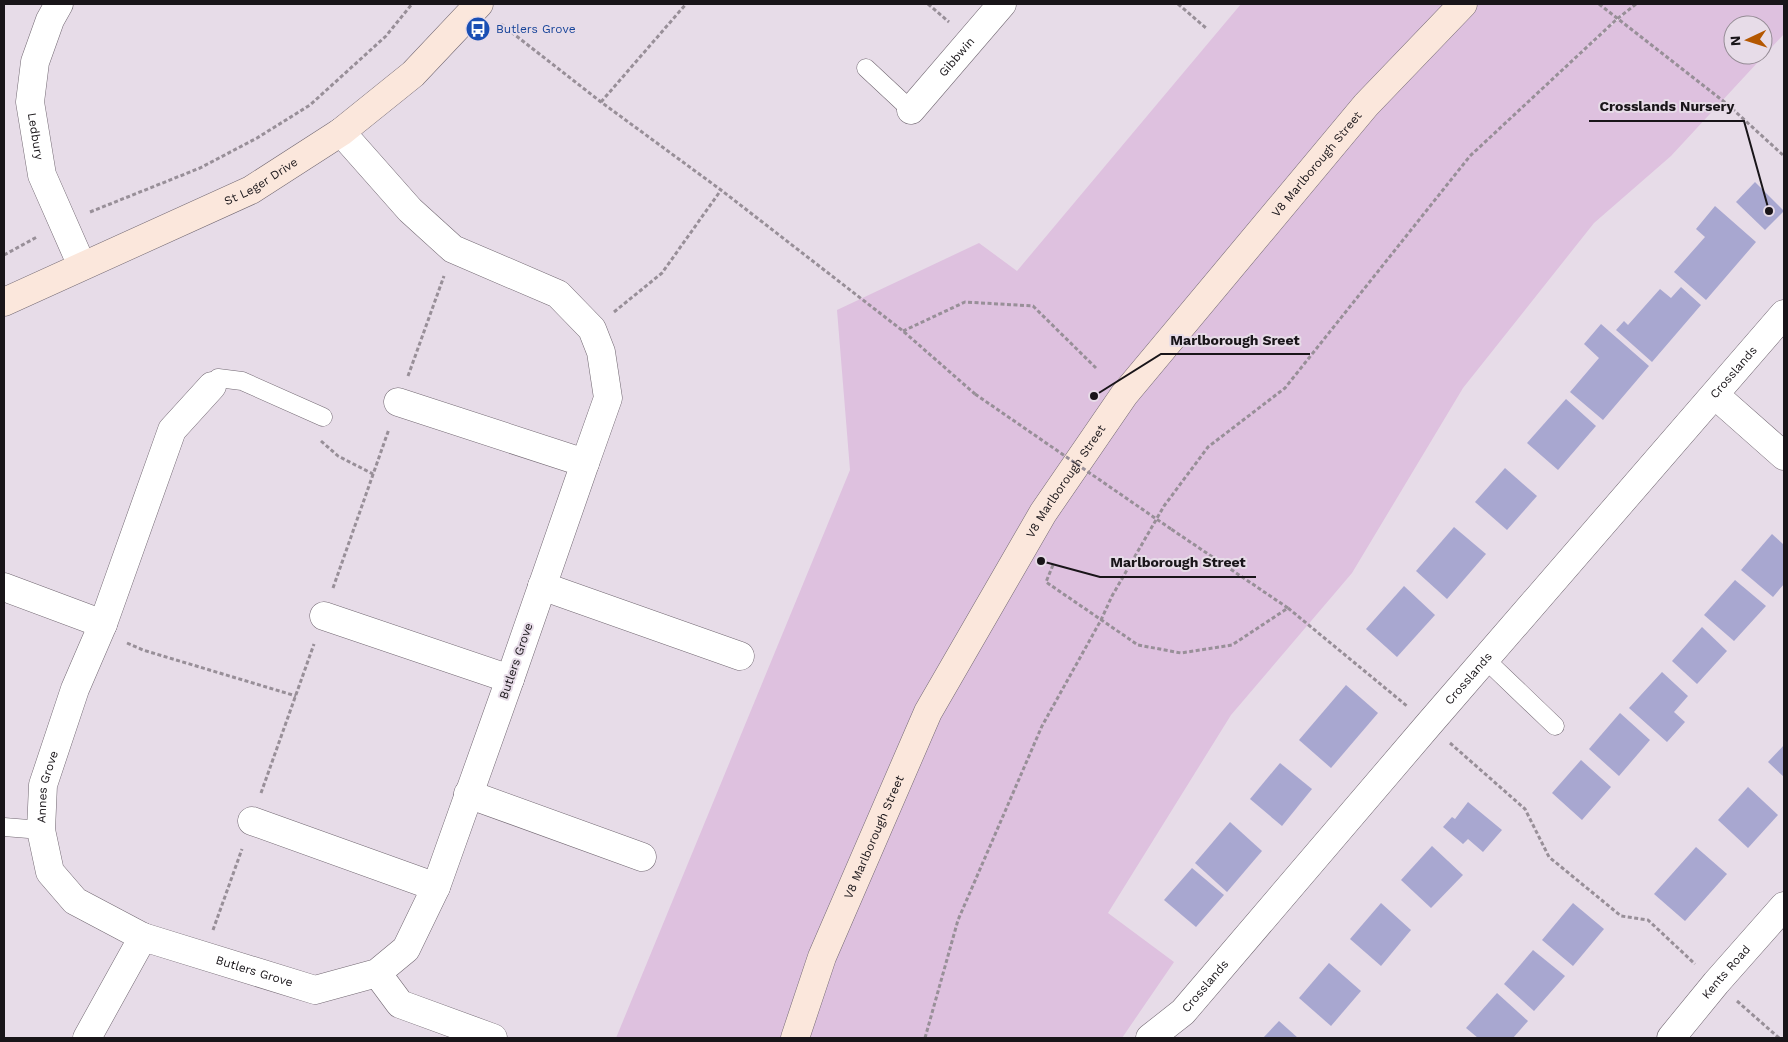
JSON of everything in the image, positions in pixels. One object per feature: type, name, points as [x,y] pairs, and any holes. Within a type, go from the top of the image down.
[{"type":"street","name":"Ledbury","points":[[59,4],[50,20],[35,62],[30,102],[42,175],[82,266]]},
{"type":"street","name":"Gibbwin","points":[[911,110],[1002,4]]},
{"type":"street","name":"V8 Marlborough Street","points":[[795,1038],[822,957],[928,712],[1043,513],[1124,394],[1366,105],[1463,4]]},
{"type":"street","name":"St Leger Drive","points":[[4,302],[251,190],[341,132],[412,74],[478,5]]},
{"type":"street","name":"Butlers Grove","points":[[144,937],[315,990],[377,973],[406,949],[436,887],[608,398],[601,352],[592,329],[558,294],[453,249],[410,210],[341,132]]},
{"type":"street","name":"Crosslands","points":[[1150,1038],[1183,1012],[1784,314]]},
{"type":"street","name":"Annes Grove","points":[[144,937],[75,901],[50,872],[41,830],[43,785],[75,688],[102,628],[172,430],[212,386]]},
{"type":"street","points":[[1715,395],[1784,456]]},
{"type":"street","points":[[398,402],[585,463]]},
{"type":"street","points":[[542,586],[740,656]]},
{"type":"street","points":[[4,587],[102,628]]},
{"type":"street","points":[[324,616],[510,679]]},
{"type":"street","points":[[468,794],[642,857]]},
{"type":"street","points":[[252,821],[436,887]]},
{"type":"street","name":"Kents Road","points":[[1671,1038],[1716,983],[1784,906]]},
{"type":"street","points":[[87,1038],[144,937]]},
{"type":"street","points":[[377,973],[400,1004],[493,1038]]},
{"type":"lane","points":[[866,68],[911,110]]},
{"type":"lane","points":[[212,386],[218,378],[242,380],[323,417]]},
{"type":"lane","points":[[1485,659],[1555,726]]},
{"type":"lane","points":[[4,827],[41,830]]},
{"type":"path","points":[[4,255],[63,223],[200,168],[257,138],[310,105],[386,36],[412,4]]},
{"type":"path","points":[[601,102],[686,4]]},
{"type":"path","points":[[1178,4],[1206,28]]},
{"type":"path","points":[[1599,4],[1727,104],[1784,156]]},
{"type":"path","points":[[925,1038],[958,920],[1042,726],[1101,620],[1112,596],[1164,506],[1208,447],[1286,388],[1470,156],[1617,19],[1636,4]]},
{"type":"path","points":[[478,5],[601,102],[721,190],[903,331],[975,394],[1288,608],[1429,724],[1525,808],[1549,857],[1621,916],[1648,920],[1779,1038]]},
{"type":"path","points":[[592,329],[662,273],[721,190]]},
{"type":"path","points":[[903,331],[964,302],[1033,306],[1096,368]]},
{"type":"path","points":[[1053,565],[1046,582],[1138,645],[1181,652],[1232,645],[1288,608]]},
{"type":"path","points":[[102,628],[143,650],[296,696]]},
{"type":"shaded area","points":[[1241,4],[1784,4],[1784,34],[1773,46],[1773,15],[1723,15],[1723,65],[1755,65],[1671,156],[1594,223],[1463,388],[1352,573],[1231,715],[1108,913],[1174,962],[1122,1038],[616,1038],[850,470],[837,310],[979,243],[1017,271]],"holes":[[[1631,8],[1523,107],[1617,19]]]},
{"type":"building","points":[[1755,182],[1784,211],[1765,230],[1736,202]]},
{"type":"building","points":[[1715,206],[1756,242],[1706,300],[1674,272],[1705,237],[1696,229]]},
{"type":"building","points":[[1681,287],[1701,305],[1652,362],[1616,330],[1624,321],[1628,325],[1660,289],[1671,298]]},
{"type":"building","points":[[1601,324],[1649,366],[1603,420],[1570,392],[1599,358],[1584,344]]},
{"type":"building","points":[[1566,399],[1596,426],[1558,470],[1527,443]]},
{"type":"building","points":[[1505,468],[1537,496],[1507,530],[1475,502]]},
{"type":"building","points":[[1454,527],[1486,554],[1447,599],[1416,571]]},
{"type":"building","points":[[1772,534],[1784,545],[1784,584],[1773,597],[1741,570]]},
{"type":"building","points":[[1735,580],[1766,606],[1734,641],[1704,615]]},
{"type":"building","points":[[1404,586],[1435,615],[1397,657],[1366,629]]},
{"type":"building","points":[[1702,627],[1727,651],[1697,684],[1672,661]]},
{"type":"building","points":[[1662,672],[1688,696],[1674,712],[1685,722],[1667,742],[1629,708]]},
{"type":"building","points":[[1346,685],[1378,713],[1331,768],[1299,740]]},
{"type":"building","points":[[1620,713],[1650,740],[1619,776],[1589,749]]},
{"type":"building","points":[[1784,745],[1784,777],[1768,762]]},
{"type":"building","points":[[1581,760],[1611,787],[1582,820],[1552,793]]},
{"type":"building","points":[[1280,763],[1312,789],[1282,826],[1250,799]]},
{"type":"building","points":[[1748,787],[1778,815],[1748,848],[1718,820]]},
{"type":"building","points":[[1468,802],[1502,830],[1483,852],[1468,839],[1463,844],[1443,827],[1452,817],[1455,819]]},
{"type":"building","points":[[1230,822],[1262,851],[1227,892],[1195,863]]},
{"type":"building","points":[[1432,846],[1463,875],[1431,908],[1401,880]]},
{"type":"building","points":[[1696,847],[1727,874],[1685,921],[1654,894]]},
{"type":"building","points":[[1192,868],[1224,895],[1196,927],[1164,900]]},
{"type":"building","points":[[1381,903],[1411,930],[1381,966],[1350,939]]},
{"type":"building","points":[[1573,903],[1604,929],[1573,966],[1542,940]]},
{"type":"building","points":[[1533,950],[1565,976],[1534,1011],[1504,984]]},
{"type":"building","points":[[1329,963],[1361,991],[1331,1026],[1299,998]]},
{"type":"building","points":[[1497,993],[1528,1021],[1513,1038],[1478,1038],[1466,1028]]},
{"type":"building","points":[[1279,1021],[1298,1038],[1263,1038]]},
{"type":"place","name":"Butlers Grove","points":[[478,29]]},
{"type":"place","name":"Crosslands Nursery","points":[[1769,211]]},
{"type":"place","name":"Marlborough Sreet","points":[[1094,396]]},
{"type":"place","name":"Marlborough Street","points":[[1041,561]]}]
